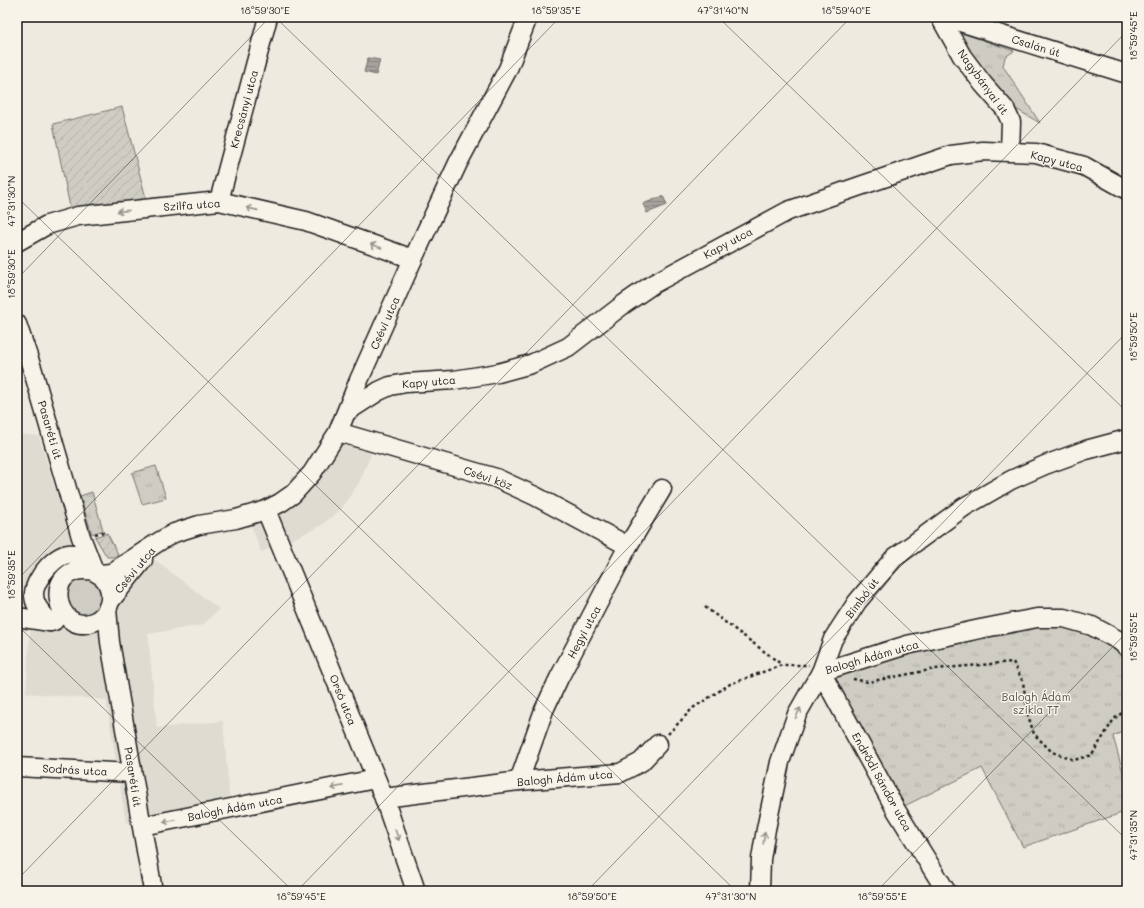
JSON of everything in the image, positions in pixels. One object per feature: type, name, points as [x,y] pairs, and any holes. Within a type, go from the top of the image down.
[{"type":"street","name":"Krecsányi utca","points":[[219,201],[268,17]]},
{"type":"street","name":"Csévi utca","points":[[87,568],[111,573],[174,533],[199,525],[236,518],[266,510],[293,494],[312,473],[338,432],[348,411],[359,380],[413,259],[458,163],[508,69],[528,17]]},
{"type":"street","name":"Nagybányai út","points":[[940,17],[962,56],[983,84],[1005,109],[1011,122],[1010,151]]},
{"type":"street","name":"Csalán út","points":[[944,17],[1127,74]]},
{"type":"street","name":"Kapy utca","points":[[348,411],[379,391],[390,386],[406,382],[454,380],[498,373],[531,364],[568,347],[624,304],[653,284],[788,211],[951,156],[983,150],[1036,153],[1084,166],[1127,190]]},
{"type":"street","name":"Szilfa utca","points":[[17,242],[47,225],[78,216],[219,201],[306,221],[413,259]]},
{"type":"street","name":"Pasaréti út","points":[[17,324],[33,371],[81,537],[87,568]]},
{"type":"street","name":"Csévi köz","points":[[338,432],[496,478],[535,496],[628,546]]},
{"type":"street","name":"Bimbó út","points":[[760,891],[761,859],[780,762],[797,714],[821,672],[833,639],[857,602],[894,558],[964,508],[1011,480],[1045,465],[1086,450],[1127,440]]},
{"type":"street","name":"Hegyi utca","points":[[519,781],[544,710],[628,546],[662,489]]},
{"type":"street","name":"Orsó utca","points":[[266,510],[384,798],[416,891]]},
{"type":"street","name":"Csévi utca","points":[[109,605],[127,578],[160,541]]},
{"type":"street","points":[[17,617],[58,619],[82,624],[90,623],[103,616],[109,605],[110,591],[106,581],[87,568],[74,554],[64,555],[55,560],[44,570],[38,580],[34,593],[36,605],[58,619]]},
{"type":"street","points":[[17,606],[28,607],[46,601],[57,592],[64,578],[87,568]]},
{"type":"street","points":[[57,592],[60,607],[58,619]]},
{"type":"street","name":"Pasaréti út","points":[[109,605],[108,626],[153,891]]},
{"type":"street","name":"Balogh Ádám utca","points":[[821,672],[907,645],[1037,618],[1064,618],[1092,626],[1118,640],[1127,647]]},
{"type":"street","name":"Pasaréti út","points":[[82,624],[96,632],[102,638],[114,663]]},
{"type":"street","name":"Endrődi Sándor utca","points":[[821,672],[896,810],[946,891]]},
{"type":"street","name":"Balogh Ádám utca","points":[[384,798],[519,781],[620,773],[641,762],[658,744]]},
{"type":"street","name":"Sodrás utca","points":[[17,767],[132,773]]},
{"type":"street","name":"Balogh Ádám utca","points":[[142,826],[376,779]]},
{"type":"street","points":[[761,859],[771,864],[772,891]]},
{"type":"path","points":[[705,607],[782,665]]},
{"type":"path","points":[[848,677],[868,682],[935,669],[1013,662],[1023,682],[1028,715],[1034,734],[1052,752],[1074,760],[1092,756],[1114,719],[1127,709]]},
{"type":"path","name":"Balogh Ádám utca","points":[[658,744],[693,708],[730,684],[782,665],[808,664],[821,672]]},
{"type":"shaded area","points":[[368,58],[380,60],[376,75],[364,72]]},
{"type":"shaded area","points":[[663,196],[667,205],[647,213],[643,204]]},
{"type":"shaded area","points":[[327,430],[371,454],[360,481],[342,508],[322,525],[261,552],[245,508],[271,498],[291,482],[312,458]]},
{"type":"shaded area","points":[[17,434],[39,436],[73,548],[31,586],[24,618],[81,628],[115,631],[115,611],[125,587],[136,574],[154,559],[219,609],[203,625],[148,634],[157,728],[223,721],[230,804],[126,823],[106,700],[26,693],[30,630],[17,631]]},
{"type":"green space","points":[[956,31],[1014,51],[1005,57],[1003,66],[1040,123],[1009,105],[975,61]]},
{"type":"green space","points":[[122,107],[147,202],[71,212],[53,124]]},
{"type":"green space","points":[[156,466],[166,498],[142,504],[132,473]]},
{"type":"green space","points":[[92,492],[103,530],[92,534],[80,496]]},
{"type":"green space","points":[[107,533],[118,554],[115,557],[107,557],[95,537]]},
{"type":"green space","points":[[77,578],[95,580],[102,589],[101,607],[92,613],[82,615],[69,609],[66,591],[69,585]]},
{"type":"green space","name":"Balogh Ádám szikla TT","points":[[1064,618],[1127,647],[1127,730],[1113,736],[1127,787],[1127,811],[1023,847],[982,768],[896,810],[821,672]]}]
